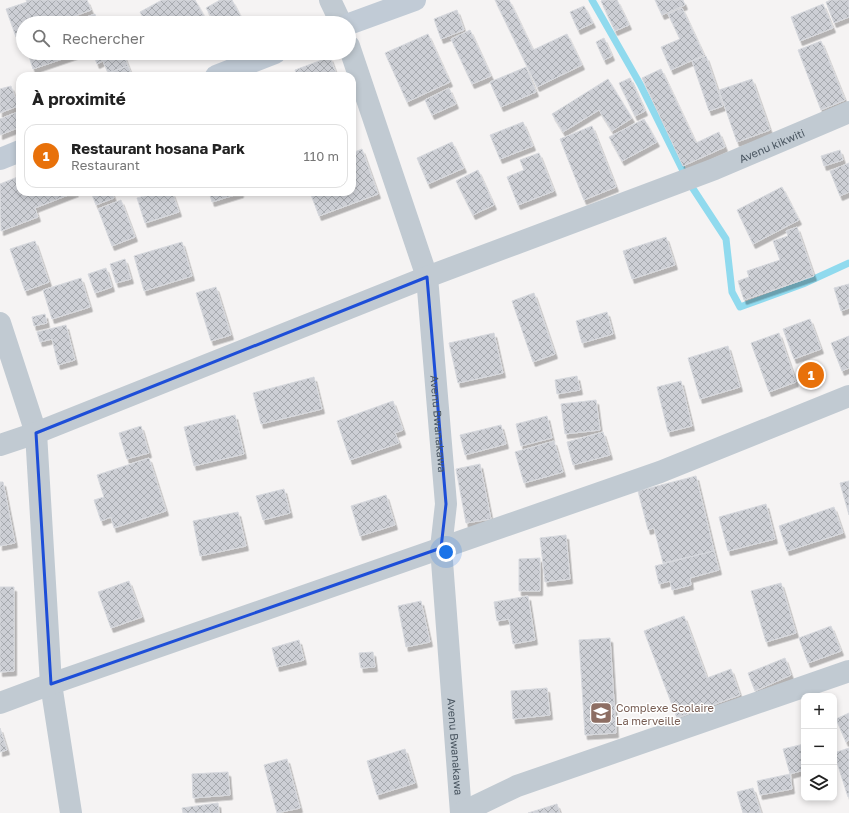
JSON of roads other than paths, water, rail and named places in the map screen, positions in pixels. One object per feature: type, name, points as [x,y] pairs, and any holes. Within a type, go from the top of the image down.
[{"type":"street","points":[[330,0],[338,16]]},
{"type":"street","points":[[356,21],[415,0]]},
{"type":"street","points":[[226,72],[257,60]]},
{"type":"street","name":"Avenu Bwanakawa","points":[[354,60],[427,277],[446,504],[441,548],[461,813]]},
{"type":"street","name":"Avenu kikwiti","points":[[0,446],[427,277],[688,180],[849,112]]},
{"type":"street","points":[[0,159],[16,153]]},
{"type":"street","points":[[0,323],[36,433],[51,684],[71,813]]},
{"type":"street","points":[[0,703],[660,472],[849,396]]},
{"type":"street","points":[[461,813],[518,786],[849,671]]},
{"type":"waterway","points":[[592,0],[640,84],[688,181],[726,239],[732,292],[740,307],[803,284],[849,263]]},
{"type":"place","name":"Restaurant hosana Park","points":[[811,375]]},
{"type":"place","name":"Complexe Scolaire La merveille","points":[[601,713]]}]
